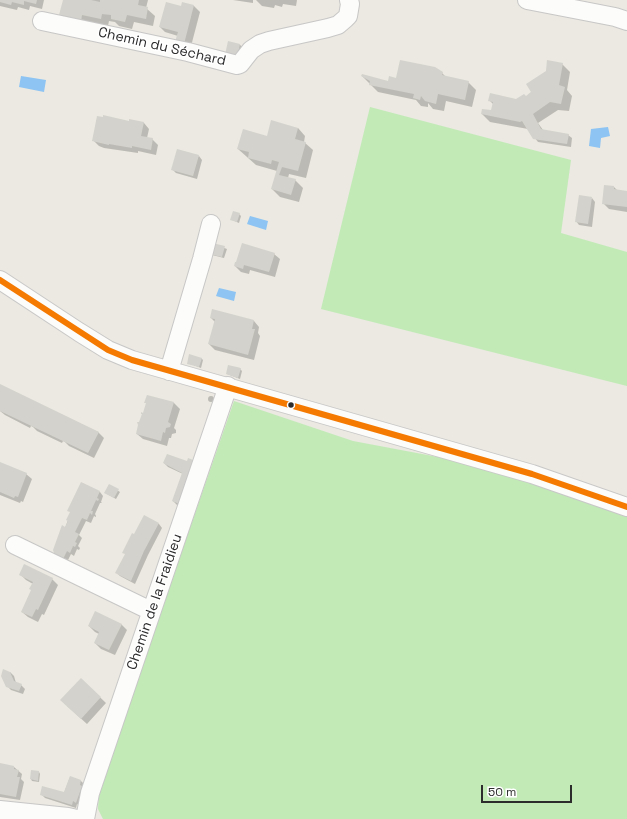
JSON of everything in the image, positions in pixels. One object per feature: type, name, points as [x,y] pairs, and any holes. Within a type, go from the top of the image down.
[{"type":"street","name":"Chemin du Séchard","points":[[42,21],[188,52],[237,65],[240,64],[251,50],[260,44],[338,25],[348,16],[350,4],[349,0]]},
{"type":"street","points":[[527,0],[623,19]]},
{"type":"street","points":[[169,371],[211,224]]},
{"type":"street","points":[[0,280],[108,350],[132,360],[228,386],[532,474],[627,507]]},
{"type":"street","name":"Chemin de la Fraidieu","points":[[85,819],[90,793],[228,386]]},
{"type":"street","points":[[15,545],[152,611]]},
{"type":"street","points":[[0,810],[77,819]]},
{"type":"green space","points":[[370,107],[571,160],[561,233],[627,252],[627,386],[321,309]]},
{"type":"green space","points":[[234,401],[353,441],[454,460],[627,514],[627,819],[103,819],[98,809],[99,790]]},
{"type":"water","points":[[21,76],[46,80],[44,92],[19,87]]},
{"type":"water","points":[[608,127],[610,136],[601,138],[600,148],[589,146],[591,129]]},
{"type":"water","points":[[250,216],[268,221],[266,230],[247,224]]},
{"type":"water","points":[[219,288],[236,292],[234,301],[216,296]]},
{"type":"building","points":[[0,0],[37,0],[36,4],[24,1],[24,5],[12,2],[11,5],[0,2]]},
{"type":"building","points":[[63,0],[91,0],[100,2],[100,0],[139,0],[138,5],[148,7],[146,19],[127,15],[125,22],[111,19],[111,15],[102,14],[101,19],[82,15],[81,22],[69,20],[69,17],[59,15]]},
{"type":"building","points":[[166,2],[181,6],[182,2],[194,5],[184,44],[175,42],[178,32],[159,27]]},
{"type":"building","points":[[228,41],[240,44],[237,58],[225,55]]},
{"type":"building","points":[[400,60],[435,67],[443,72],[442,75],[469,81],[465,100],[438,94],[436,104],[425,101],[421,96],[420,100],[413,98],[414,94],[369,85],[370,81],[361,76],[362,74],[388,81],[389,76],[396,78]]},
{"type":"building","points":[[547,60],[563,63],[559,85],[565,87],[561,104],[550,102],[533,114],[541,129],[569,134],[567,144],[533,139],[522,121],[520,122],[481,114],[482,109],[491,110],[493,102],[488,101],[490,93],[516,99],[524,94],[526,96],[531,92],[526,84],[546,71]]},
{"type":"building","points":[[103,115],[129,121],[129,119],[144,122],[141,136],[153,138],[151,150],[132,146],[132,148],[109,145],[92,141],[97,116],[103,117]]},
{"type":"building","points":[[271,120],[298,128],[295,139],[306,142],[298,171],[282,167],[279,175],[296,179],[291,195],[271,189],[279,162],[272,160],[271,164],[248,158],[249,152],[237,149],[243,129],[267,136]]},
{"type":"building","points":[[177,149],[199,155],[193,176],[171,170]]},
{"type":"building","points":[[604,185],[614,186],[614,189],[627,191],[627,207],[602,204]]},
{"type":"building","points":[[579,195],[592,197],[588,224],[575,222]]},
{"type":"building","points":[[233,211],[240,213],[237,222],[230,220]]},
{"type":"building","points":[[212,243],[225,246],[222,257],[209,254]]},
{"type":"building","points":[[242,243],[275,253],[269,272],[244,265],[243,269],[234,266]]},
{"type":"building","points":[[212,309],[254,320],[252,329],[255,329],[248,355],[208,344],[215,319],[210,318]]},
{"type":"building","points":[[189,354],[202,358],[199,367],[187,364]]},
{"type":"building","points":[[228,365],[241,368],[238,378],[226,374]]},
{"type":"building","points":[[0,384],[99,432],[88,453],[0,411]]},
{"type":"building","points":[[147,395],[174,402],[168,422],[171,424],[170,427],[166,428],[165,433],[163,432],[161,441],[136,434],[138,425],[137,422],[139,422],[142,414],[141,412],[143,413]]},
{"type":"building","points":[[167,454],[187,461],[188,458],[198,462],[182,505],[172,501],[182,473],[163,463]]},
{"type":"building","points":[[0,462],[27,473],[18,497],[15,496],[14,498],[0,492]]},
{"type":"building","points":[[81,482],[100,491],[97,498],[99,499],[98,501],[96,500],[91,511],[93,511],[92,515],[90,513],[87,520],[82,518],[75,532],[79,534],[75,542],[77,543],[75,547],[73,546],[70,553],[67,551],[62,561],[53,556],[53,550],[62,525],[65,527],[68,521],[66,520],[70,512],[67,511]]},
{"type":"building","points":[[109,484],[119,489],[114,498],[104,493]]},
{"type":"building","points":[[144,515],[159,523],[144,551],[131,581],[115,573],[125,554],[122,553],[132,533],[134,534]]},
{"type":"building","points":[[24,564],[53,578],[38,610],[36,609],[32,617],[21,612],[33,582],[19,575]]},
{"type":"building","points":[[95,611],[122,624],[109,650],[94,643],[99,632],[88,626]]},
{"type":"building","points":[[3,669],[10,672],[14,681],[22,684],[19,691],[6,687],[1,676]]},
{"type":"building","points":[[81,678],[101,697],[81,719],[60,700]]},
{"type":"building","points":[[0,763],[14,766],[14,769],[19,770],[17,777],[20,777],[16,797],[0,794]]},
{"type":"building","points":[[31,770],[39,771],[38,781],[30,779]]},
{"type":"building","points":[[70,776],[81,780],[80,785],[82,786],[76,803],[73,801],[72,805],[40,795],[42,786],[64,792]]},
{"type":"transit line","points":[[0,280],[108,350],[132,360],[532,474],[627,507]]}]
